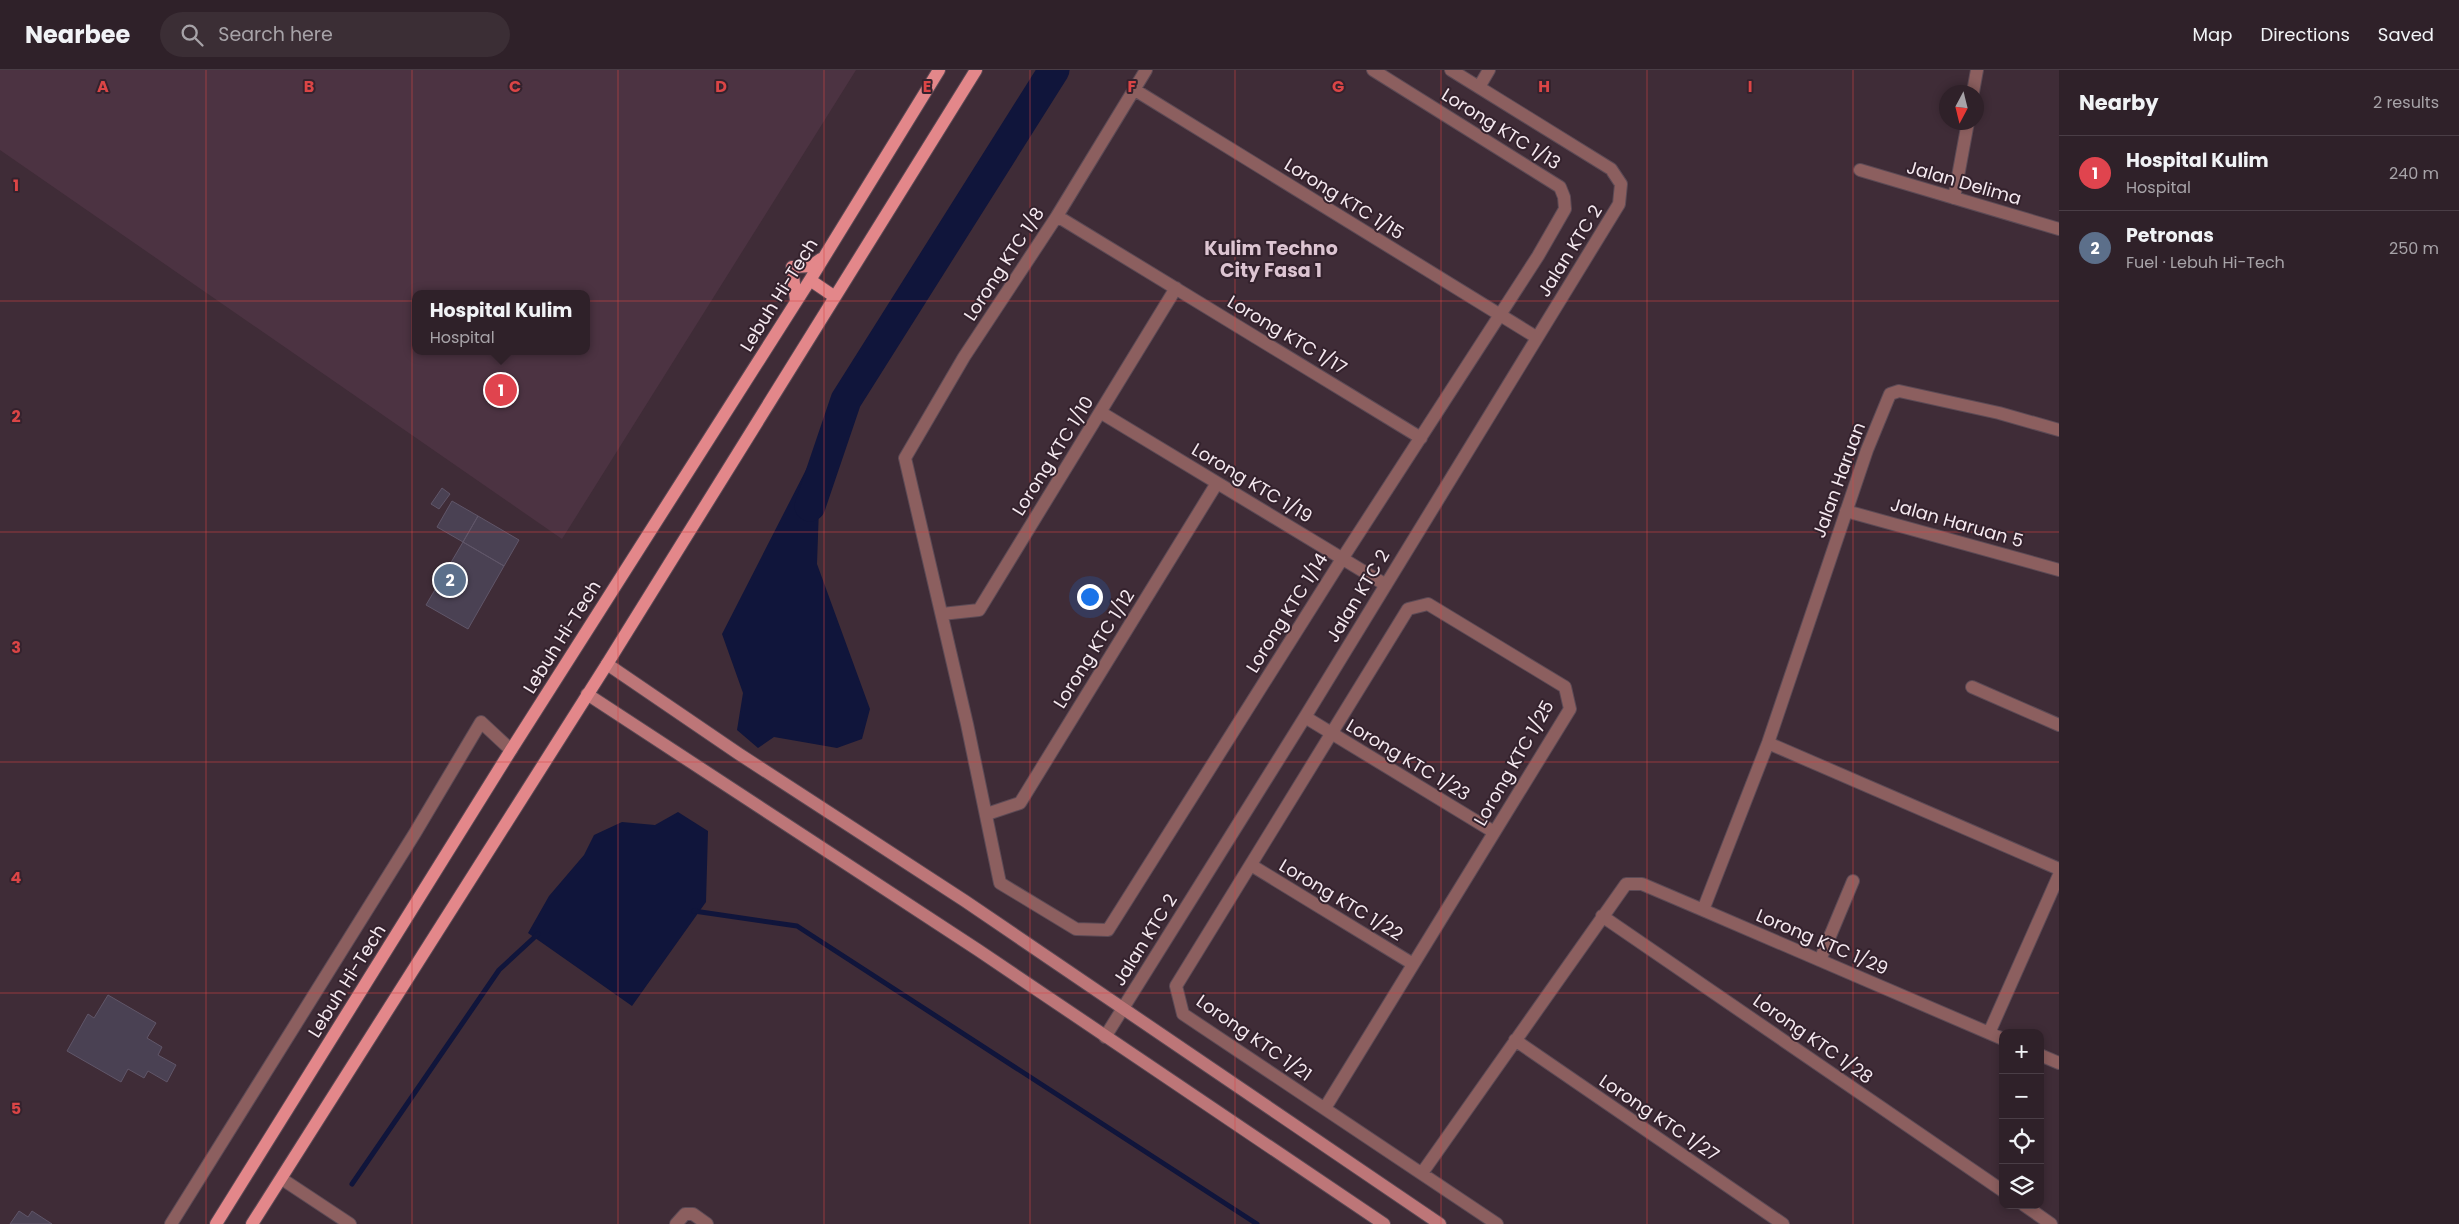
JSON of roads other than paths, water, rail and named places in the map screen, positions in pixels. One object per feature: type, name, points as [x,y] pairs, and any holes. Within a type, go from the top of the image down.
[{"type":"main road","name":"Lebuh Hi-Tech","points":[[216,1224],[511,750],[810,280],[939,70]]},
{"type":"main road","points":[[252,1224],[607,664],[976,70]]},
{"type":"main road","points":[[796,301],[792,267],[811,266],[825,255]]},
{"type":"main road","points":[[810,280],[835,297]]},
{"type":"street","points":[[1135,90],[1146,70]]},
{"type":"street","name":"Lorong KTC 1/13","points":[[1373,70],[1560,187],[1564,197],[1565,209],[1499,316]]},
{"type":"street","points":[[1451,70],[1479,87],[1489,70]]},
{"type":"street","points":[[1974,85],[1977,70]]},
{"type":"street","name":"Jalan KTC 2","points":[[1104,1037],[1305,716],[1620,204],[1621,184],[1611,170],[1479,87]]},
{"type":"street","name":"Lorong KTC 1/8","points":[[942,614],[905,458],[964,357],[1057,216],[1135,90]]},
{"type":"street","name":"Lorong KTC 1/15","points":[[1135,90],[1536,338]]},
{"type":"street","points":[[1954,198],[1967,130]]},
{"type":"street","name":"Jalan Delima","points":[[1860,170],[2059,229]]},
{"type":"street","name":"Lorong KTC 1/17","points":[[1057,216],[1421,438]]},
{"type":"street","name":"Lorong KTC 1/10","points":[[942,614],[979,610],[1176,288]]},
{"type":"street","name":"Lorong KTC 1/14","points":[[987,814],[1000,883],[1076,929],[1108,930],[1342,559],[1499,316]]},
{"type":"street","name":"Jalan Haruan","points":[[1704,910],[1768,743],[1867,450],[1890,394],[1899,391],[1999,413],[2059,430]]},
{"type":"street","name":"Lorong KTC 1/19","points":[[1100,412],[1386,585]]},
{"type":"street","name":"Lorong KTC 1/12","points":[[987,814],[1020,803],[1217,482]]},
{"type":"street","name":"Jalan Haruan 5","points":[[1846,511],[2059,570]]},
{"type":"street","name":"Lorong KTC 1/25","points":[[1325,1108],[1570,709],[1564,686],[1428,604],[1408,609],[1331,734]]},
{"type":"street","points":[[942,614],[987,814]]},
{"type":"street","points":[[607,664],[739,754],[965,901],[1440,1224]]},
{"type":"street","points":[[1972,687],[2059,725]]},
{"type":"street","points":[[587,694],[969,945],[1384,1224]]},
{"type":"street","name":"Lorong KTC 1/23","points":[[1305,716],[1331,734],[1494,832]]},
{"type":"street","points":[[171,1224],[415,833],[481,722],[511,750]]},
{"type":"street","name":"Lorong KTC 1/21","points":[[1331,734],[1176,986],[1183,1014],[1497,1224]]},
{"type":"street","points":[[1768,743],[2059,869]]},
{"type":"street","name":"Lorong KTC 1/22","points":[[1250,865],[1413,964]]},
{"type":"street","points":[[1989,1033],[2059,875]]},
{"type":"street","points":[[1820,960],[1853,881]]},
{"type":"street","name":"Lorong KTC 1/29","points":[[1602,916],[1626,884],[1642,884],[1999,1037]]},
{"type":"street","points":[[1422,1173],[1602,916]]},
{"type":"street","name":"Lorong KTC 1/28","points":[[1602,916],[1999,1188]]},
{"type":"street","name":"Lorong KTC 1/27","points":[[1515,1040],[1783,1224]]},
{"type":"street","points":[[2044,1057],[2059,1063]]},
{"type":"street","points":[[282,1179],[350,1224]]},
{"type":"street","points":[[2030,1209],[2051,1224]]},
{"type":"street","points":[[676,1224],[685,1214],[692,1214],[707,1224]]},
{"type":"waterway","points":[[810,506],[846,400],[1054,70]]},
{"type":"waterway","points":[[694,911],[797,926],[1257,1224]]},
{"type":"waterway","points":[[352,1184],[499,970],[538,934]]},
{"type":"place","name":"Hospital Kulim","points":[[501,390]]},
{"type":"place","name":"Petronas","points":[[450,580]]},
{"type":"district","name":"Kulim Techno City Fasa 1","points":[[1271,259]]}]
